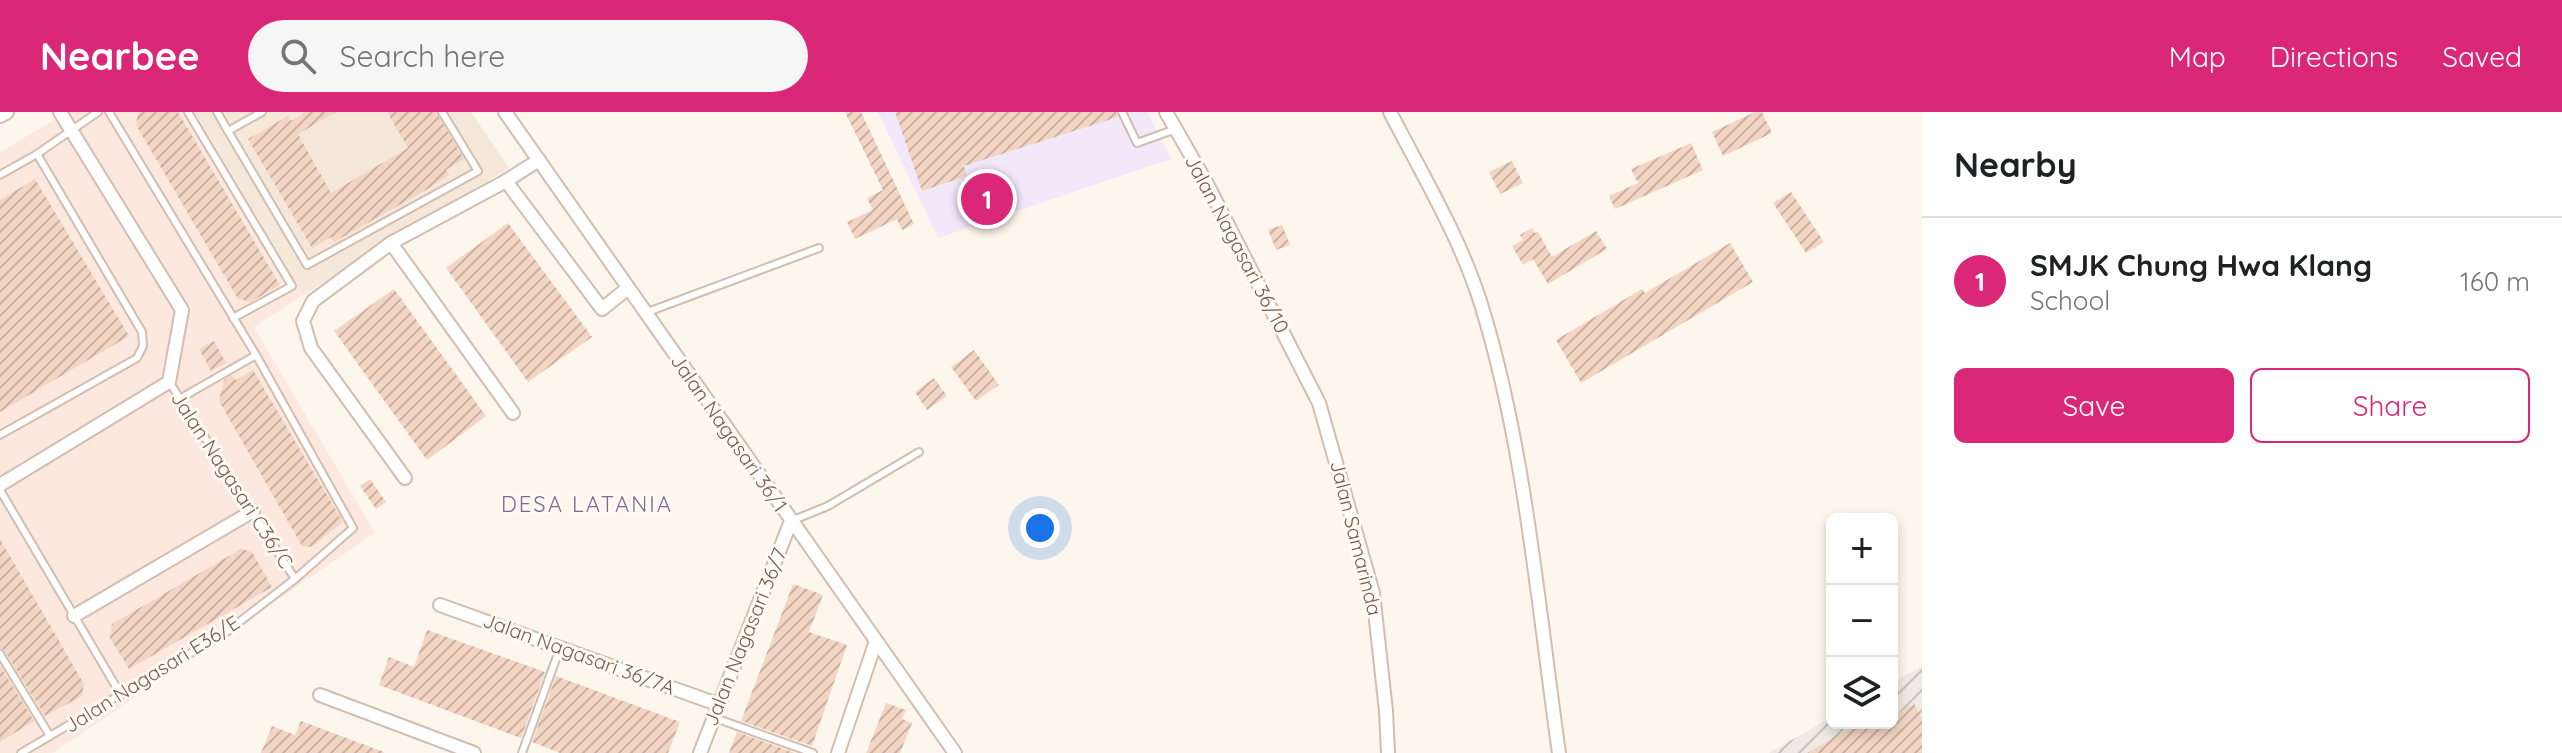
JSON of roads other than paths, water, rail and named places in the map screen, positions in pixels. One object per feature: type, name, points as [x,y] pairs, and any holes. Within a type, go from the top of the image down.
[{"type":"street","points":[[0,115],[6,112]]},
{"type":"street","points":[[0,488],[169,382],[182,310],[60,112]]},
{"type":"street","name":"Jalan Nagasari 36/1","points":[[505,112],[955,753]]},
{"type":"street","name":"Jalan Nagasari 36/10","points":[[1166,112],[1206,182],[1305,376]]},
{"type":"street","points":[[1390,112],[1463,258],[1480,302],[1503,386],[1521,487],[1559,753]]},
{"type":"street","points":[[405,478],[311,348],[303,321],[313,301],[391,243],[539,160]]},
{"type":"street","points":[[506,181],[602,309],[628,288]]},
{"type":"street","points":[[391,243],[513,413]]},
{"type":"street","name":"Jalan Samarinda","points":[[1305,376],[1319,403],[1373,593],[1388,753]]},
{"type":"street","points":[[74,616],[253,511]]},
{"type":"street","name":"Jalan Nagasari 36/7","points":[[700,753],[791,521]]},
{"type":"street","name":"Jalan Nagasari 36/7A","points":[[440,605],[717,704]]},
{"type":"street","points":[[838,753],[876,641]]},
{"type":"street","points":[[320,695],[474,753]]},
{"type":"lane","points":[[0,175],[98,112]]},
{"type":"lane","points":[[109,112],[256,355],[181,398]]},
{"type":"lane","points":[[188,112],[292,286],[233,318]]},
{"type":"lane","points":[[217,112],[307,265],[478,171],[442,112]]},
{"type":"lane","points":[[228,131],[262,112]]},
{"type":"lane","points":[[1122,112],[1137,143],[1176,129]]},
{"type":"lane","points":[[0,435],[137,358],[143,346],[142,332],[37,154]]},
{"type":"lane","points":[[645,313],[819,248]]},
{"type":"lane","name":"Jalan Nagasari E36/E","points":[[21,753],[225,633],[295,579],[353,528],[256,355]]},
{"type":"lane","name":"Jalan Nagasari C36/C","points":[[169,382],[295,579]]},
{"type":"lane","points":[[791,521],[828,506],[919,452]]},
{"type":"lane","points":[[0,488],[121,695]]},
{"type":"lane","points":[[522,753],[560,648]]},
{"type":"lane","points":[[0,654],[50,736]]},
{"type":"lane","points":[[712,718],[813,753]]},
{"type":"place","name":"SMJK Chung Hwa Klang","points":[[987,199]]},
{"type":"district","name":"DESA LATANIA","points":[[587,504]]}]
